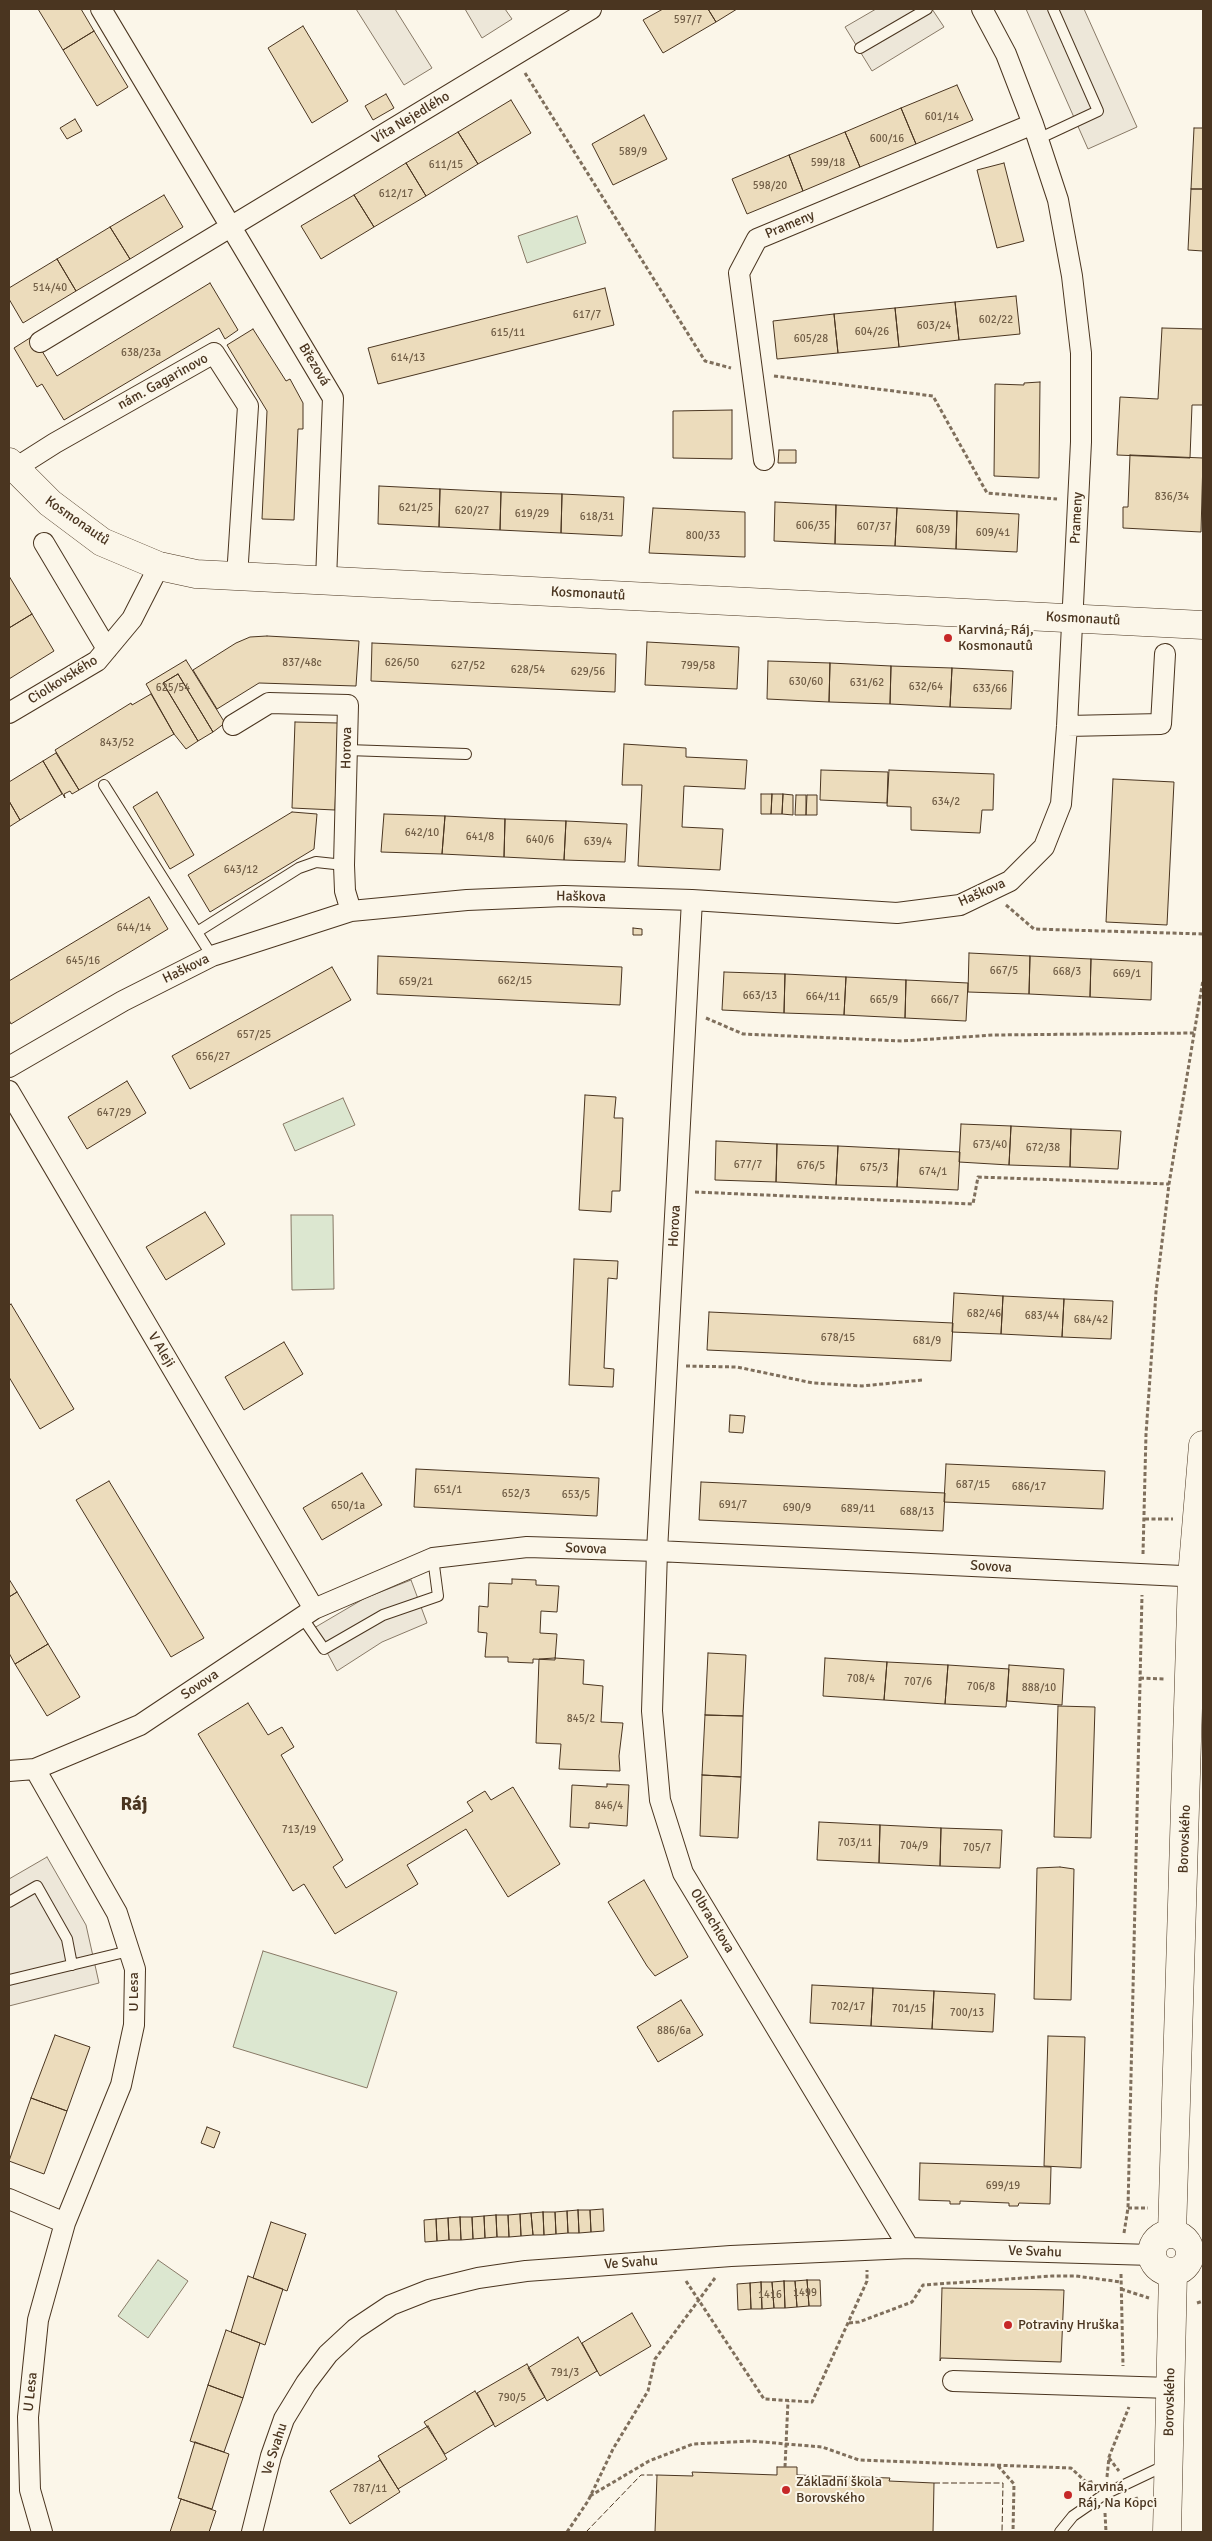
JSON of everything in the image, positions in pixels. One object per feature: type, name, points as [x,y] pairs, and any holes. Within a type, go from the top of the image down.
[{"type":"street","name":"Březová","points":[[101,9],[333,398],[326,580]]},
{"type":"street","name":"Víta Nejedlého","points":[[232,228],[591,9]]},
{"type":"street","name":"Prameny","points":[[982,9],[1006,54],[1036,131],[1058,200],[1072,276],[1081,353],[1081,442],[1071,619]]},
{"type":"street","name":"Prameny","points":[[764,460],[739,273],[757,239],[1036,131]]},
{"type":"street","points":[[40,342],[232,228]]},
{"type":"street","name":"nám. Gagarinovo","points":[[11,466],[214,354],[248,406],[237,577]]},
{"type":"street","name":"Kosmonautů","points":[[11,466],[50,504],[102,542],[159,566],[196,574],[1203,625]]},
{"type":"street","points":[[44,543],[107,649]]},
{"type":"street","name":"Ciolkovského","points":[[9,713],[97,661],[132,619],[159,566]]},
{"type":"street","name":"Haškova","points":[[9,1066],[123,1001],[212,956],[351,911],[467,900],[564,896],[692,900],[897,913],[960,905],[1010,881],[1044,847],[1060,804],[1067,726],[1071,619]]},
{"type":"street","points":[[1067,726],[1161,724],[1165,654]]},
{"type":"street","name":"Horova","points":[[233,725],[269,703],[348,705],[344,866],[345,890],[351,911]]},
{"type":"street","name":"Horova","points":[[657,1551],[692,900]]},
{"type":"street","name":"V Aleji","points":[[9,1091],[308,1613]]},
{"type":"street","name":"Borovského","points":[[1172,2233],[1203,1445]]},
{"type":"street","name":"Sovova","points":[[35,1769],[140,1725],[308,1613],[433,1558],[527,1548],[657,1551],[1198,1577]]},
{"type":"street","name":"Olbrachtova","points":[[657,1551],[652,1711],[660,1800],[683,1873],[909,2248]]},
{"type":"street","points":[[9,1771],[35,1769]]},
{"type":"street","name":"U Lesa","points":[[35,1769],[117,1913],[135,1968],[134,2025],[120,2085],[65,2223],[38,2320],[28,2417],[30,2490],[42,2532]]},
{"type":"street","points":[[9,2199],[65,2223]]},
{"type":"street","points":[[1172,2233],[1184,2239],[1189,2259],[1157,2267],[1152,2255],[1152,2248],[1159,2237],[1172,2233]]},
{"type":"street","name":"Ve Svahu","points":[[252,2532],[271,2456],[284,2419],[306,2383],[328,2354],[355,2329],[391,2305],[429,2290],[478,2278],[526,2271],[731,2256],[909,2248],[1152,2255]]},
{"type":"street","name":"Borovského","points":[[1167,2532],[1170,2388],[1189,2259]]},
{"type":"street","points":[[953,2381],[1170,2388]]},
{"type":"lane","points":[[860,48],[927,9]]},
{"type":"lane","points":[[1036,131],[1098,111],[1053,9]]},
{"type":"lane","points":[[347,750],[466,754]]},
{"type":"lane","points":[[104,785],[212,956]]},
{"type":"lane","points":[[197,932],[299,868],[316,862],[344,866]]},
{"type":"lane","points":[[308,1613],[324,1649],[383,1615],[438,1596],[433,1558]]},
{"type":"lane","points":[[9,1902],[37,1886],[67,1939],[72,1964]]},
{"type":"lane","points":[[9,1980],[129,1951]]},
{"type":"lane","points":[[1060,2532],[1073,2516],[1104,2494],[1169,2464]]},
{"type":"path","points":[[990,890],[1034,929],[1203,934]]},
{"type":"path","points":[[1106,2532],[1104,2494],[1109,2457],[1132,2401],[1130,2387],[1123,2372],[1121,2282],[1122,2255],[1128,2208],[1147,1424],[1156,1292],[1169,1184],[1203,980]]},
{"type":"path","points":[[686,1014],[711,1020],[743,1034],[902,1041],[994,1035],[1195,1032]]},
{"type":"path","points":[[676,1191],[973,1204],[978,1177],[1169,1184]]},
{"type":"path","points":[[668,1365],[737,1367],[813,1383],[862,1386],[922,1380]]},
{"type":"path","points":[[671,2260],[764,2399],[812,2402],[867,2281],[866,2250]]},
{"type":"path","points":[[567,2532],[590,2496],[613,2449],[648,2391],[655,2359],[731,2256]]},
{"type":"path","points":[[848,2324],[859,2322],[912,2302],[923,2285],[1052,2276],[1076,2276],[1121,2282]]},
{"type":"path","points":[[785,2467],[788,2401]]},
{"type":"path","points":[[590,2496],[650,2461],[693,2444],[750,2441],[822,2447],[859,2460],[1071,2468],[1088,2483],[1107,2477]]},
{"type":"path","points":[[997,2465],[1014,2484],[1012,2532]]},
{"type":"green space","points":[[577,216],[586,243],[527,263],[518,236]]},
{"type":"green space","points":[[343,1098],[355,1125],[295,1151],[283,1124]]},
{"type":"green space","points":[[291,1215],[333,1215],[334,1289],[292,1290]]},
{"type":"green space","points":[[263,1951],[397,1992],[367,2088],[233,2047]]},
{"type":"green space","points":[[158,2260],[188,2281],[148,2338],[118,2316]]},
{"type":"shaded area","points":[[356,9],[395,9],[432,68],[404,85]]},
{"type":"shaded area","points":[[465,9],[505,9],[512,19],[482,38]]},
{"type":"shaded area","points":[[876,9],[932,9],[944,27],[872,71],[845,27]]},
{"type":"shaded area","points":[[1026,9],[1084,9],[1137,127],[1088,149]]},
{"type":"shaded area","points":[[411,1580],[427,1623],[382,1642],[337,1671],[314,1628],[365,1598]]},
{"type":"shaded area","points":[[47,1857],[86,1925],[99,1983],[9,2006],[9,1879]]},
{"type":"building","points":[[38,9],[81,9],[94,31],[63,50]]},
{"type":"building","points":[[663,9],[708,9],[716,22],[663,53],[643,20]]},
{"type":"building","points":[[708,9],[737,9],[716,22]]},
{"type":"building","points":[[303,26],[348,101],[312,123],[268,48]]},
{"type":"building","points":[[94,31],[128,87],[97,106],[63,50]]},
{"type":"building","points":[[957,85],[973,120],[916,144],[901,108]]},
{"type":"building","points":[[386,94],[394,108],[373,120],[365,106]]},
{"type":"building","points":[[511,100],[531,133],[478,164],[458,132]]},
{"type":"building","points":[[901,108],[916,144],[860,167],[845,132]]},
{"type":"building","points":[[644,115],[667,159],[613,185],[592,144]]},
{"type":"building","points":[[75,119],[82,131],[67,139],[60,128]]},
{"type":"building","points":[[1194,128],[1203,128],[1203,189],[1191,189]]},
{"type":"building","points":[[458,132],[478,164],[426,196],[406,163]]},
{"type":"building","points":[[845,132],[860,167],[803,191],[789,155]]},
{"type":"building","points":[[789,155],[803,191],[747,214],[732,179]]},
{"type":"building","points":[[406,163],[426,196],[374,227],[354,195]]},
{"type":"building","points":[[1004,163],[1024,241],[997,248],[977,170]]},
{"type":"building","points":[[1191,189],[1203,189],[1203,251],[1188,250]]},
{"type":"building","points":[[164,195],[183,227],[130,259],[110,227]]},
{"type":"building","points":[[354,195],[374,227],[321,259],[301,226]]},
{"type":"building","points":[[110,227],[130,259],[76,291],[57,259]]},
{"type":"building","points":[[57,259],[76,291],[23,323],[9,299],[9,288]]},
{"type":"building","points":[[210,283],[238,330],[225,339],[219,328],[64,420],[42,384],[37,387],[14,348],[33,336],[57,376]]},
{"type":"building","points":[[605,288],[614,325],[378,384],[368,348]]},
{"type":"building","points":[[1016,296],[1020,334],[959,340],[955,302]]},
{"type":"building","points":[[955,302],[959,340],[899,347],[895,308]]},
{"type":"building","points":[[895,308],[899,347],[838,353],[834,314]]},
{"type":"building","points":[[834,314],[838,353],[777,359],[773,321]]},
{"type":"building","points":[[1162,328],[1203,329],[1203,405],[1192,405],[1190,458],[1117,455],[1120,397],[1158,399]]},
{"type":"building","points":[[253,329],[286,381],[290,379],[303,403],[303,429],[298,429],[294,520],[262,519],[267,411],[227,345]]},
{"type":"building","points":[[1040,382],[1039,478],[994,476],[995,384],[1024,385],[1024,383]]},
{"type":"building","points":[[732,410],[732,459],[673,458],[673,411]]},
{"type":"building","points":[[779,450],[796,450],[796,463],[778,463]]},
{"type":"building","points":[[1130,455],[1203,458],[1201,532],[1123,528],[1123,507],[1128,507]]},
{"type":"building","points":[[379,486],[440,489],[439,527],[378,524]]},
{"type":"building","points":[[440,489],[501,492],[500,530],[439,527]]},
{"type":"building","points":[[501,492],[562,494],[561,533],[500,530]]},
{"type":"building","points":[[562,494],[624,497],[622,536],[561,533]]},
{"type":"building","points":[[775,502],[836,505],[835,544],[774,541]]},
{"type":"building","points":[[836,505],[897,508],[895,546],[835,544]]},
{"type":"building","points":[[653,508],[745,512],[745,557],[649,553]]},
{"type":"building","points":[[897,508],[957,511],[956,549],[895,546]]},
{"type":"building","points":[[957,511],[1019,514],[1017,552],[956,549]]},
{"type":"building","points":[[9,576],[32,614],[9,628]]},
{"type":"building","points":[[32,614],[54,651],[9,679],[9,628]]},
{"type":"building","points":[[267,636],[359,641],[356,686],[259,683],[217,709],[193,670],[236,643],[250,637]]},
{"type":"building","points":[[647,642],[739,647],[737,689],[645,685]]},
{"type":"building","points":[[372,643],[616,654],[615,692],[371,681]]},
{"type":"building","points":[[186,660],[225,723],[213,732],[178,674],[163,683],[198,741],[186,749],[174,734],[146,684]]},
{"type":"building","points":[[768,661],[830,663],[829,702],[767,699]]},
{"type":"building","points":[[830,663],[891,666],[890,704],[829,702]]},
{"type":"building","points":[[891,666],[952,668],[950,707],[890,704]]},
{"type":"building","points":[[952,668],[1013,671],[1011,709],[950,707]]},
{"type":"building","points":[[178,674],[213,732],[198,741],[163,683]]},
{"type":"building","points":[[151,694],[174,734],[79,790],[55,750],[131,703],[132,705]]},
{"type":"building","points":[[295,722],[338,723],[335,810],[292,808]]},
{"type":"building","points":[[624,744],[686,748],[686,757],[747,760],[745,789],[684,786],[682,827],[723,829],[720,870],[638,866],[642,785],[622,785]]},
{"type":"building","points":[[56,753],[79,790],[72,794],[70,791],[64,794],[65,798],[43,761]]},
{"type":"building","points":[[43,761],[62,794],[20,820],[9,801],[9,782]]},
{"type":"building","points":[[821,770],[888,772],[887,803],[820,800]]},
{"type":"building","points":[[889,770],[994,774],[993,810],[982,810],[980,833],[911,830],[911,807],[887,806]]},
{"type":"building","points":[[1113,779],[1174,782],[1167,925],[1106,922]]},
{"type":"building","points":[[157,792],[194,855],[170,869],[133,807]]},
{"type":"building","points":[[761,794],[772,794],[771,814],[761,814]]},
{"type":"building","points":[[772,794],[783,794],[782,814],[771,814]]},
{"type":"building","points":[[783,794],[793,795],[793,815],[782,814]]},
{"type":"building","points":[[796,795],[806,795],[806,815],[795,815]]},
{"type":"building","points":[[807,795],[817,795],[817,815],[806,815]]},
{"type":"building","points":[[9,801],[20,820],[9,827]]},
{"type":"building","points":[[292,812],[317,814],[314,849],[210,912],[188,875]]},
{"type":"building","points":[[384,814],[445,816],[442,854],[381,852]]},
{"type":"building","points":[[445,816],[505,819],[504,857],[442,854]]},
{"type":"building","points":[[505,819],[566,821],[564,860],[504,857]]},
{"type":"building","points":[[566,821],[627,824],[625,862],[564,860]]},
{"type":"building","points":[[149,897],[168,929],[11,1024],[9,1020],[9,981]]},
{"type":"building","points":[[633,928],[642,929],[642,935],[633,935]]},
{"type":"building","points":[[969,953],[1030,956],[1029,994],[968,992]]},
{"type":"building","points":[[378,956],[622,967],[620,1005],[377,994]]},
{"type":"building","points":[[1030,956],[1091,959],[1090,997],[1029,994]]},
{"type":"building","points":[[1091,959],[1152,962],[1151,1000],[1090,997]]},
{"type":"building","points":[[332,967],[351,1000],[190,1089],[172,1056]]},
{"type":"building","points":[[724,972],[785,974],[784,1013],[722,1010]]},
{"type":"building","points":[[785,974],[846,977],[844,1015],[784,1013]]},
{"type":"building","points":[[846,977],[906,980],[905,1018],[844,1015]]},
{"type":"building","points":[[906,980],[968,983],[966,1021],[905,1018]]},
{"type":"building","points":[[127,1081],[146,1113],[87,1149],[68,1117]]},
{"type":"building","points":[[585,1095],[616,1097],[614,1118],[623,1118],[620,1191],[612,1191],[611,1212],[579,1210]]},
{"type":"building","points":[[961,1124],[1011,1126],[1009,1165],[959,1162]]},
{"type":"building","points":[[1011,1126],[1071,1129],[1070,1167],[1009,1165]]},
{"type":"building","points":[[1071,1129],[1121,1131],[1118,1169],[1070,1167]]},
{"type":"building","points":[[716,1141],[777,1144],[776,1182],[715,1180]]},
{"type":"building","points":[[777,1144],[838,1146],[836,1185],[776,1182]]},
{"type":"building","points":[[838,1146],[899,1149],[897,1187],[836,1185]]},
{"type":"building","points":[[899,1149],[960,1152],[958,1190],[897,1187]]},
{"type":"building","points":[[205,1212],[225,1244],[166,1280],[146,1247]]},
{"type":"building","points":[[574,1259],[618,1261],[617,1279],[608,1278],[604,1368],[614,1369],[613,1387],[569,1385]]},
{"type":"building","points":[[954,1293],[1003,1296],[1001,1334],[952,1332]]},
{"type":"building","points":[[1003,1296],[1064,1299],[1062,1337],[1001,1334]]},
{"type":"building","points":[[1064,1299],[1113,1301],[1111,1339],[1062,1337]]},
{"type":"building","points":[[11,1304],[74,1409],[40,1429],[9,1377],[9,1306]]},
{"type":"building","points":[[709,1312],[953,1323],[951,1361],[707,1350]]},
{"type":"building","points":[[284,1342],[303,1374],[244,1410],[225,1377]]},
{"type":"building","points":[[730,1415],[745,1416],[743,1433],[729,1432]]},
{"type":"building","points":[[946,1464],[1105,1471],[1103,1509],[944,1502]]},
{"type":"building","points":[[416,1469],[599,1478],[597,1516],[414,1507]]},
{"type":"building","points":[[362,1473],[382,1505],[322,1540],[303,1508]]},
{"type":"building","points":[[109,1481],[204,1638],[171,1657],[76,1500]]},
{"type":"building","points":[[701,1482],[945,1493],[943,1531],[699,1520]]},
{"type":"building","points":[[9,1579],[17,1592],[9,1597]]},
{"type":"building","points":[[512,1579],[536,1580],[536,1585],[559,1586],[557,1612],[541,1611],[540,1633],[557,1634],[555,1660],[533,1659],[533,1663],[508,1662],[508,1657],[485,1657],[487,1633],[478,1632],[479,1606],[488,1607],[489,1583],[512,1584]]},
{"type":"building","points":[[17,1592],[48,1644],[15,1664],[9,1653],[9,1597]]},
{"type":"building","points":[[48,1644],[80,1697],[47,1716],[15,1664]]},
{"type":"building","points":[[708,1653],[746,1655],[743,1716],[705,1715]]},
{"type":"building","points":[[825,1658],[887,1662],[884,1700],[823,1696]]},
{"type":"building","points":[[539,1659],[584,1660],[583,1684],[603,1686],[601,1722],[623,1723],[619,1756],[620,1771],[559,1769],[561,1744],[536,1743]]},
{"type":"building","points":[[887,1662],[948,1665],[945,1704],[884,1700]]},
{"type":"building","points":[[948,1665],[1009,1669],[1006,1707],[945,1704]]},
{"type":"building","points":[[1009,1665],[1064,1669],[1062,1705],[1007,1701]]},
{"type":"building","points":[[248,1703],[268,1735],[282,1727],[294,1747],[281,1755],[343,1860],[333,1867],[346,1888],[473,1811],[467,1802],[485,1791],[491,1800],[513,1787],[560,1864],[508,1897],[466,1829],[407,1865],[418,1884],[335,1934],[304,1884],[293,1891],[198,1734]]},
{"type":"building","points":[[1058,1706],[1095,1707],[1091,1838],[1054,1837]]},
{"type":"building","points":[[705,1715],[743,1716],[741,1777],[702,1775]]},
{"type":"building","points":[[702,1775],[741,1777],[738,1838],[700,1836]]},
{"type":"building","points":[[607,1784],[629,1785],[627,1826],[589,1823],[589,1828],[570,1827],[572,1785],[607,1787]]},
{"type":"building","points":[[819,1822],[880,1825],[879,1863],[817,1860]]},
{"type":"building","points":[[880,1825],[941,1828],[940,1866],[879,1863]]},
{"type":"building","points":[[941,1828],[1002,1830],[1000,1868],[940,1866]]},
{"type":"building","points":[[1060,1867],[1074,1869],[1071,2000],[1034,1999],[1037,1868]]},
{"type":"building","points":[[644,1880],[688,1957],[655,1976],[608,1902]]},
{"type":"building","points":[[812,1985],[873,1988],[871,2026],[810,2023]]},
{"type":"building","points":[[873,1988],[934,1991],[932,2029],[871,2026]]},
{"type":"building","points":[[934,1991],[995,1994],[993,2032],[932,2029]]},
{"type":"building","points":[[681,2000],[703,2035],[658,2062],[637,2027]]},
{"type":"building","points":[[55,2035],[90,2047],[67,2111],[31,2098]]},
{"type":"building","points":[[1048,2036],[1085,2037],[1081,2168],[1044,2166]]},
{"type":"building","points":[[31,2098],[67,2111],[44,2174],[9,2161]]},
{"type":"building","points":[[207,2127],[220,2132],[214,2148],[201,2143]]},
{"type":"building","points":[[920,2163],[1051,2167],[1050,2204],[1019,2203],[1018,2206],[1009,2206],[1009,2203],[960,2201],[960,2204],[950,2204],[950,2201],[919,2200]]},
{"type":"building","points":[[603,2209],[604,2231],[591,2232],[590,2210]]},
{"type":"building","points":[[578,2210],[579,2233],[568,2233],[567,2211]]},
{"type":"building","points":[[578,2210],[590,2210],[591,2232],[579,2233]]},
{"type":"building","points":[[567,2211],[568,2233],[556,2234],[555,2212]]},
{"type":"building","points":[[543,2212],[555,2212],[556,2234],[544,2235]]},
{"type":"building","points":[[543,2212],[544,2235],[533,2235],[531,2213]]},
{"type":"building","points":[[531,2213],[533,2235],[521,2236],[520,2214]]},
{"type":"building","points":[[520,2214],[521,2236],[509,2237],[508,2215]]},
{"type":"building","points":[[496,2215],[508,2215],[509,2237],[497,2237]]},
{"type":"building","points":[[496,2215],[497,2237],[485,2238],[484,2216]]},
{"type":"building","points":[[484,2216],[485,2238],[473,2239],[472,2217]]},
{"type":"building","points":[[460,2217],[472,2217],[473,2239],[461,2240]]},
{"type":"building","points":[[460,2217],[461,2240],[449,2240],[448,2218]]},
{"type":"building","points":[[448,2218],[449,2240],[437,2241],[436,2219]]},
{"type":"building","points":[[436,2219],[437,2241],[425,2242],[424,2220]]},
{"type":"building","points":[[271,2222],[306,2234],[287,2291],[253,2278]]},
{"type":"building","points":[[248,2276],[283,2289],[265,2345],[231,2332]]},
{"type":"building","points":[[807,2280],[820,2280],[821,2306],[809,2306]]},
{"type":"building","points":[[807,2280],[809,2306],[797,2307],[795,2281]]},
{"type":"building","points":[[784,2281],[795,2281],[797,2307],[785,2308]]},
{"type":"building","points":[[784,2281],[785,2308],[774,2308],[772,2282]]},
{"type":"building","points":[[761,2282],[762,2309],[751,2309],[750,2283]]},
{"type":"building","points":[[761,2282],[772,2282],[774,2308],[762,2309]]},
{"type":"building","points":[[750,2283],[751,2309],[738,2310],[737,2284]]},
{"type":"building","points":[[942,2288],[1064,2290],[1061,2362],[941,2358],[940,2361]]},
{"type":"building","points":[[632,2313],[651,2346],[600,2376],[582,2343]]},
{"type":"building","points":[[226,2330],[260,2343],[243,2398],[208,2385]]},
{"type":"building","points":[[578,2337],[597,2371],[547,2401],[528,2368]]},
{"type":"building","points":[[527,2364],[545,2397],[495,2427],[477,2393]]},
{"type":"building","points":[[208,2385],[243,2398],[224,2452],[190,2441]]},
{"type":"building","points":[[475,2391],[494,2424],[445,2454],[424,2422]]},
{"type":"building","points":[[428,2426],[447,2459],[398,2489],[378,2456]]},
{"type":"building","points":[[195,2442],[229,2454],[212,2509],[178,2498]]},
{"type":"building","points":[[380,2460],[400,2492],[350,2524],[330,2491]]},
{"type":"building","points":[[777,2467],[797,2467],[797,2475],[890,2478],[889,2481],[934,2483],[933,2532],[655,2532],[657,2475],[693,2476],[692,2472],[777,2475]]},
{"type":"building","points":[[181,2499],[216,2511],[209,2532],[170,2532]]},
{"type":"fence","points":[[586,2532],[641,2475],[657,2475]]},
{"type":"fence","points":[[934,2483],[1003,2483],[1002,2532]]},
{"type":"place","name":"Karviná, Ráj, Kosmonautů","points":[[948,638]]},
{"type":"place","name":"Potraviny Hruška","points":[[1008,2325]]},
{"type":"place","name":"Základní škola Borovského","points":[[786,2490]]},
{"type":"place","name":"Karviná, Ráj, Na Kopci","points":[[1068,2495]]},
{"type":"district","name":"Ráj","points":[[134,1805]]}]
